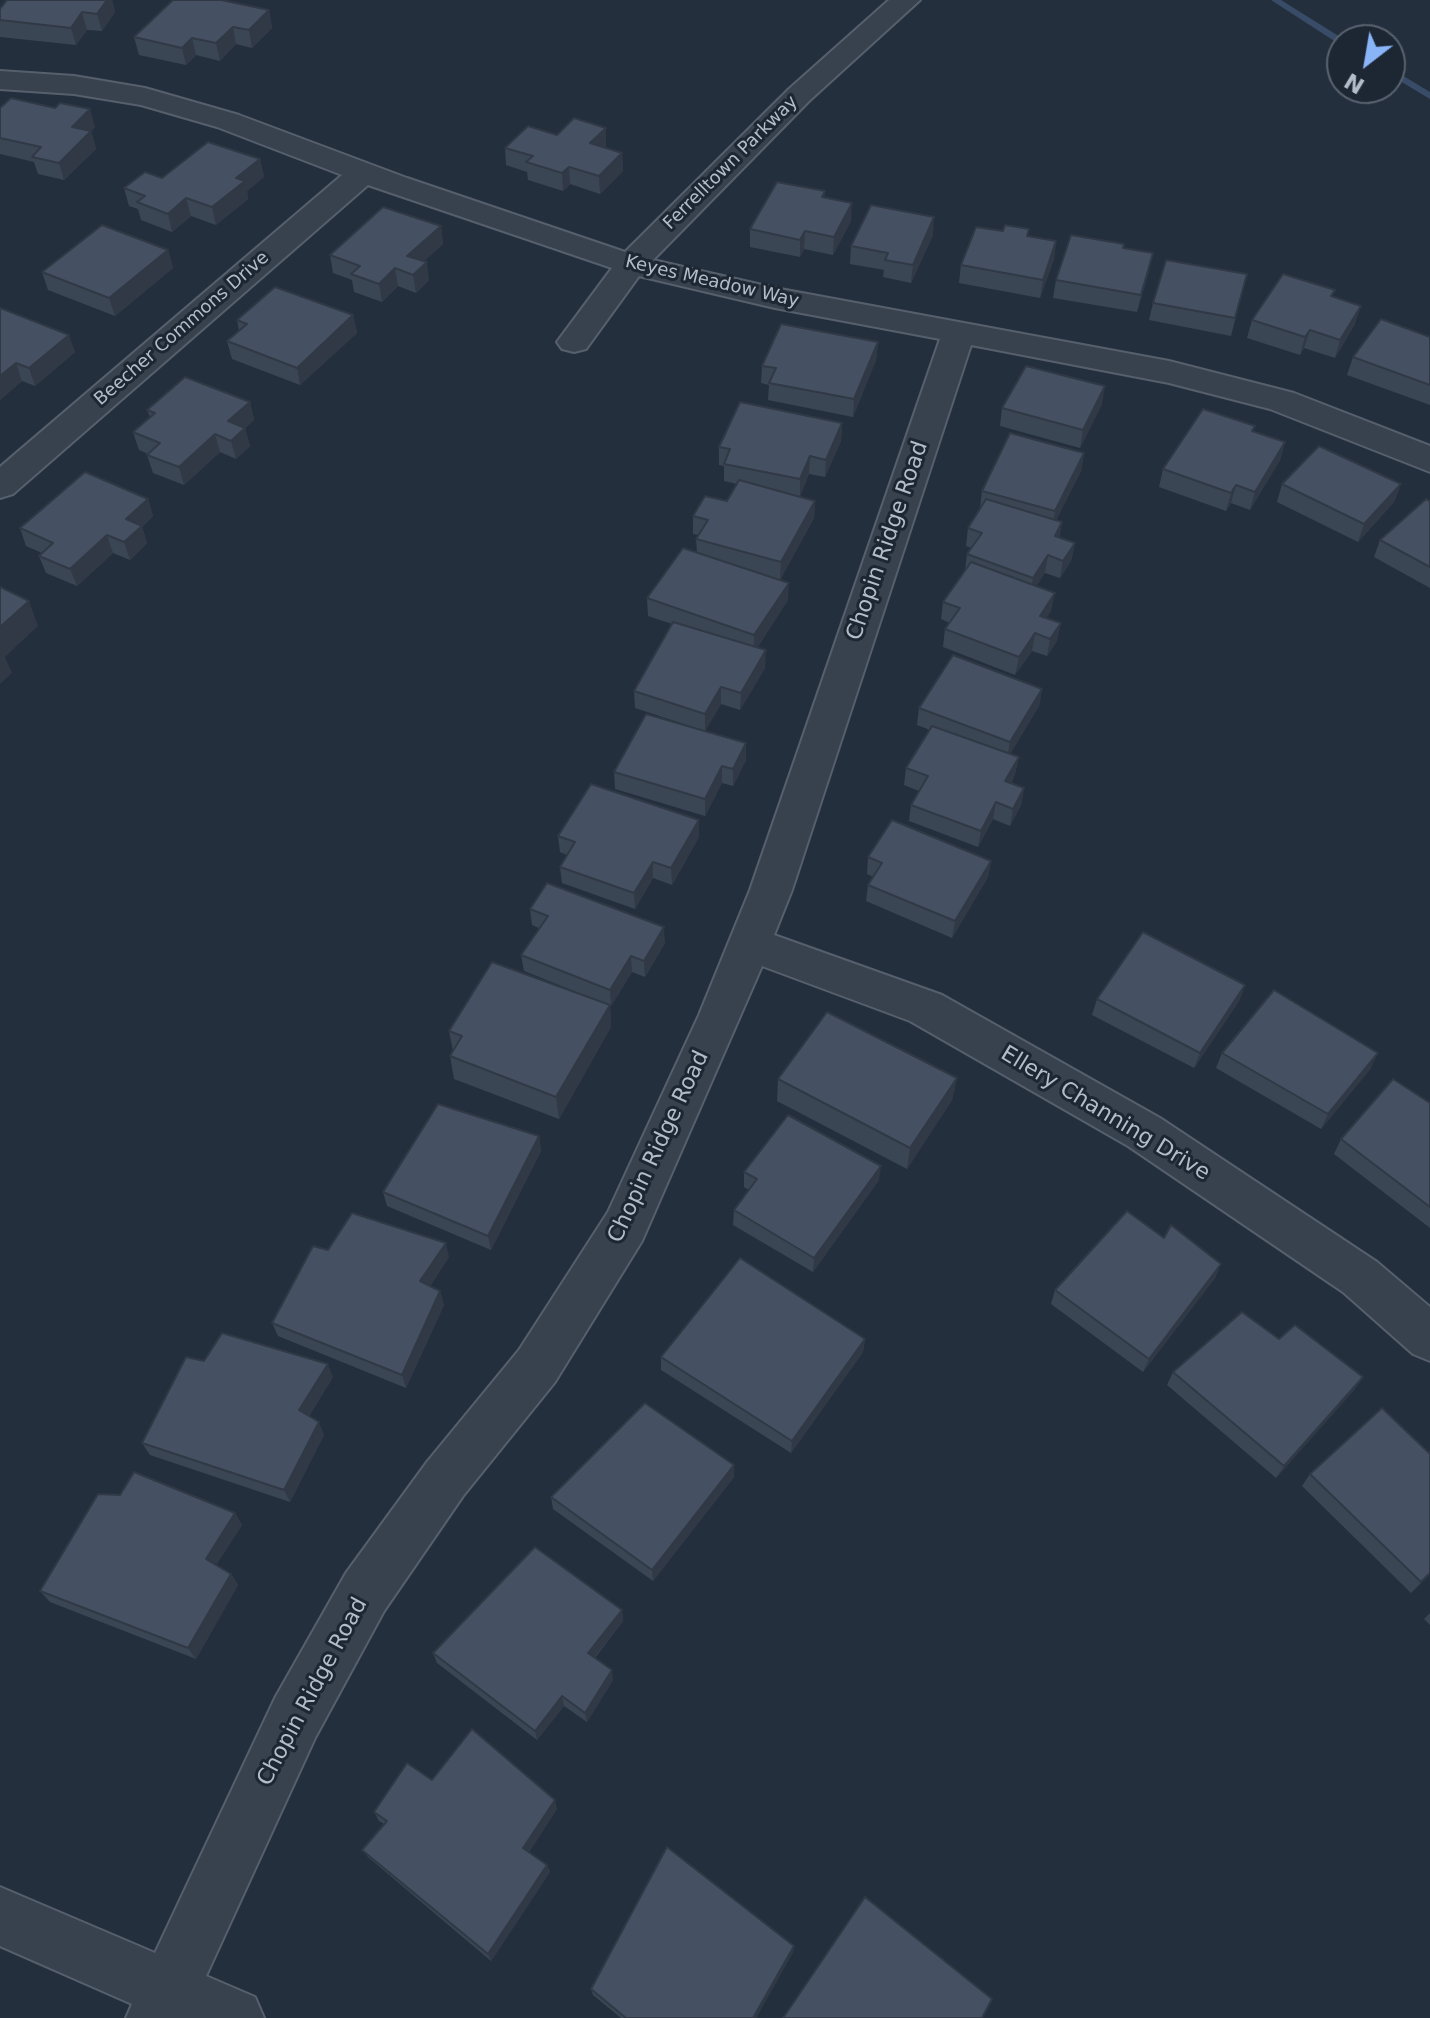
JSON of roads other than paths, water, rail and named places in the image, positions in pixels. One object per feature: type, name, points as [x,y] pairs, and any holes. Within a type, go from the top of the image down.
[{"type":"street","name":"Ferrelltown Parkway","points":[[574,342],[631,264],[799,95],[906,0]]},
{"type":"street","name":"Keyes Meadow Way","points":[[0,80],[74,85],[145,97],[228,121],[363,173],[631,264],[775,298],[1154,369],[1282,401],[1391,441],[1430,460]]},
{"type":"street","name":"Beecher Commons Drive","points":[[0,486],[363,173]]},
{"type":"street","name":"Chopin Ridge Road","points":[[163,2003],[295,1718],[365,1592],[445,1479],[537,1366],[625,1226],[721,1015],[771,890],[958,334]]},
{"type":"street","name":"Ellery Channing Drive","points":[[750,944],[926,1008],[1144,1132],[1360,1277],[1430,1338]]},
{"type":"street","points":[[0,1916],[163,2003],[234,2018]]},
{"type":"waterway","points":[[1275,0],[1326,32]]},
{"type":"waterway","points":[[1406,81],[1430,96]]}]
